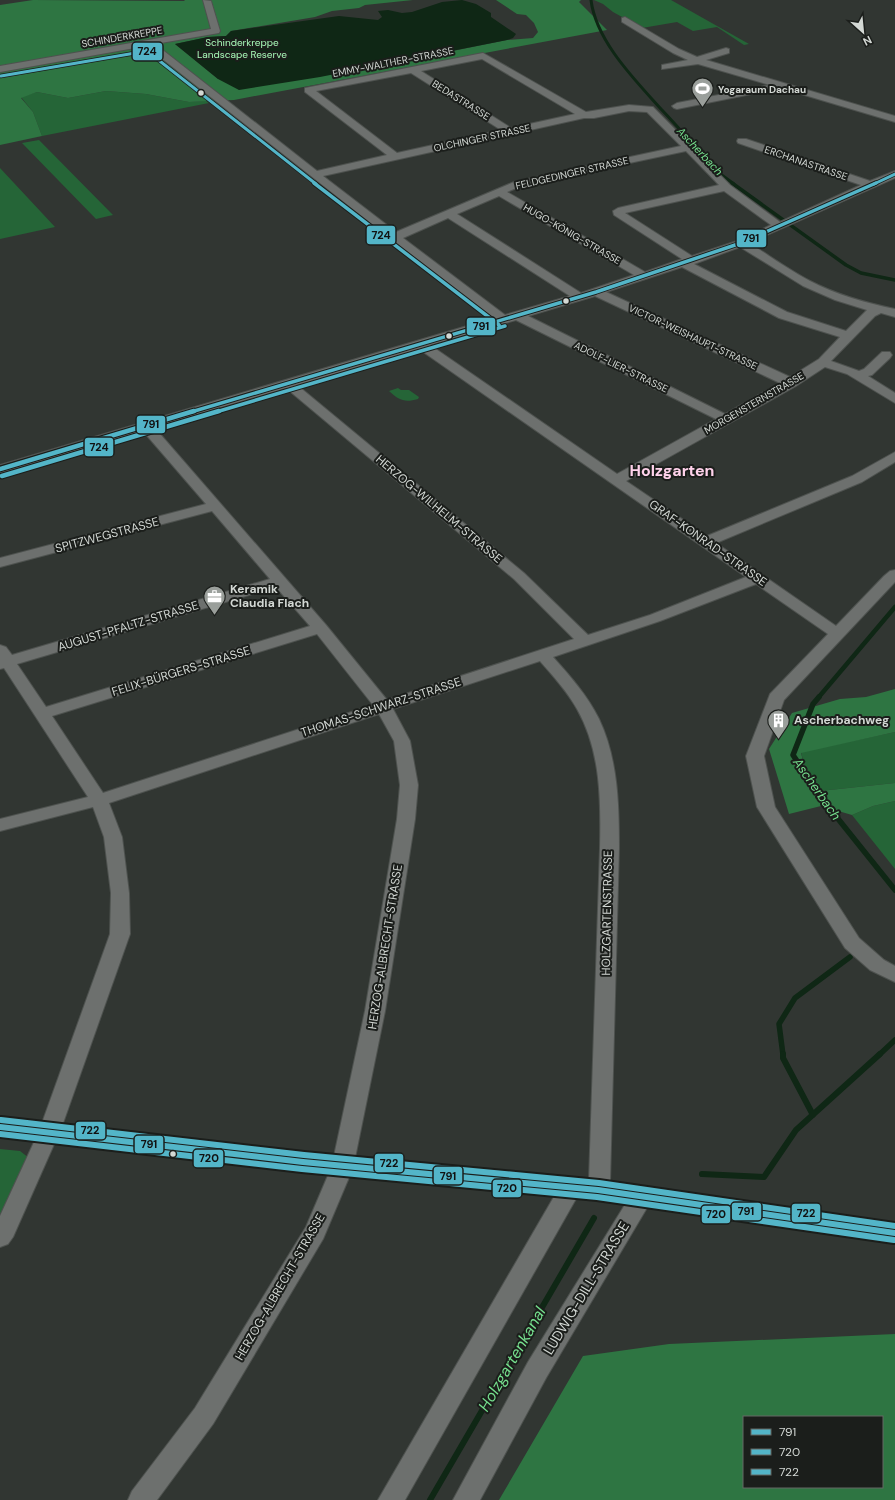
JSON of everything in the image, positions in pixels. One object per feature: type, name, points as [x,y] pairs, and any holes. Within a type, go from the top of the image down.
[{"type":"street","name":"SCHINDERKREPPE","points":[[0,69],[216,31],[207,1]]},
{"type":"street","points":[[625,20],[676,51],[697,60],[895,119]]},
{"type":"street","name":"ADOLF-LIER-STRASSE","points":[[149,44],[395,237],[510,317],[726,419]]},
{"type":"street","points":[[665,67],[726,52]]},
{"type":"street","name":"EMMY-WALTHER-STRASSE","points":[[396,157],[308,90],[483,56],[584,115]]},
{"type":"street","name":"BEDASTRASSE","points":[[412,70],[510,132]]},
{"type":"street","points":[[677,106],[780,85]]},
{"type":"street","name":"OLCHINGER STRASSE","points":[[316,174],[584,115],[594,115],[629,108],[650,109],[687,148]]},
{"type":"street","name":"ERCHANASTRASSE","points":[[742,140],[871,185]]},
{"type":"street","points":[[687,148],[726,187],[786,224]]},
{"type":"street","name":"FELDGEDINGER STRASSE","points":[[395,237],[518,184],[687,148]]},
{"type":"street","points":[[0,469],[596,292],[688,262],[741,243],[786,224],[895,174]]},
{"type":"street","points":[[726,187],[618,211],[618,213],[688,262],[783,315],[849,336]]},
{"type":"street","name":"HUGO-KÖNIG-STRASSE","points":[[499,192],[644,276]]},
{"type":"street","points":[[449,214],[579,297]]},
{"type":"street","points":[[741,243],[807,284],[827,294],[895,313]]},
{"type":"street","name":"VICTOR-WEISHAUPT-STRASSE","points":[[596,292],[791,383]]},
{"type":"street","name":"MORGENSTERNSTRASSE","points":[[617,480],[791,383],[823,362],[871,313],[880,310]]},
{"type":"street","name":"GRAF-KONRAD-STRASSE","points":[[420,344],[838,634]]},
{"type":"street","points":[[859,376],[868,372],[886,355]]},
{"type":"street","points":[[823,362],[851,371],[894,397]]},
{"type":"street","name":"HERZOG-WILHELM-STRASSE","points":[[287,384],[519,576],[585,641]]},
{"type":"street","name":"HERZOG-ALBRECHT-STRASSE","points":[[141,1500],[204,1416],[256,1331],[314,1232],[343,1165],[348,1148],[375,1011],[409,791],[402,741],[384,707],[320,628],[146,426]]},
{"type":"street","points":[[706,541],[764,519],[857,479],[895,456]]},
{"type":"street","name":"SPITZWEGSTRASSE","points":[[0,563],[215,506]]},
{"type":"street","points":[[895,574],[776,698],[755,756],[766,807],[852,943],[877,965],[895,976]]},
{"type":"street","name":"THOMAS-SCHWARZ-STRASSE","points":[[0,825],[99,800],[544,655],[655,618],[758,578]]},
{"type":"street","name":"AUGUST-PFALTZ-STRASSE","points":[[3,659],[280,581]]},
{"type":"street","name":"FELIX-BÜRGERS-STRASSE","points":[[42,714],[320,628]]},
{"type":"street","name":"HOLZGARTENSTRASSE","points":[[544,655],[586,709],[596,730],[605,768],[610,806],[601,1174],[598,1190]]},
{"type":"street","points":[[0,1236],[6,1230],[49,1132],[120,934],[120,893],[115,843],[99,800],[42,714],[3,659]]},
{"type":"street","points":[[0,1127],[206,1151],[598,1190],[895,1232]]},
{"type":"street","points":[[391,1500],[571,1187]]},
{"type":"street","name":"LUDWIG-DILL-STRASSE","points":[[466,1500],[537,1370],[642,1196]]},
{"type":"green space","points":[[33,0],[413,0],[365,5],[359,8],[332,11],[315,17],[231,31],[226,36],[208,37],[175,44],[218,79],[289,81],[408,60],[507,40],[533,38],[538,32],[534,23],[526,15],[517,14],[496,0],[581,0],[579,2],[607,30],[234,100],[189,102],[146,94],[106,91],[68,98],[37,92],[21,98],[33,112],[42,136],[0,145],[0,5]]},
{"type":"green space","points":[[594,0],[671,0],[749,44],[744,45],[717,27],[693,31],[677,22],[642,28]]},
{"type":"green space","points":[[106,91],[146,94],[189,102],[206,101],[209,103],[42,136],[33,112],[21,97],[37,92],[68,98]]},
{"type":"green space","points":[[39,140],[113,215],[96,219],[22,143]]},
{"type":"green space","points":[[0,168],[55,227],[0,239]]},
{"type":"green space","points":[[398,388],[401,390],[409,390],[419,397],[418,399],[409,401],[399,399],[389,391]]},
{"type":"green space","points":[[895,689],[895,732],[801,753],[811,792],[895,783],[895,801],[873,806],[852,815],[821,806],[789,814],[769,749],[792,713],[840,699],[866,697]]},
{"type":"green space","points":[[895,732],[895,783],[811,792],[801,752]]},
{"type":"green space","points":[[895,801],[895,869],[852,815],[873,806]]},
{"type":"green space","points":[[0,1149],[20,1151],[29,1158],[0,1219]]},
{"type":"green space","points":[[895,1334],[895,1500],[499,1500],[583,1356],[669,1344]]},
{"type":"shaded area","points":[[462,0],[476,4],[491,13],[491,17],[516,34],[513,38],[507,40],[320,77],[239,90],[218,79],[175,44],[208,37],[226,36],[231,31],[339,16],[378,20],[382,17],[378,11],[388,10],[402,13],[412,12],[442,2]]},
{"type":"waterway","name":"Ascherbach","points":[[591,0],[594,15],[600,30],[618,59],[640,86],[719,173],[734,184]]},
{"type":"waterway","name":"Ascherbach","points":[[732,183],[846,265],[861,273],[895,280]]},
{"type":"waterway","name":"Ascherbach","points":[[818,698],[895,607]]},
{"type":"waterway","name":"Ascherbach","points":[[819,697],[813,704],[793,755],[823,800],[895,890]]},
{"type":"waterway","points":[[783,1055],[779,1024],[795,998],[850,957]]},
{"type":"waterway","name":"Ascherbach","points":[[879,1055],[895,1040]]},
{"type":"waterway","name":"Ascherbach","points":[[813,1115],[880,1054]]},
{"type":"waterway","points":[[783,1055],[783,1058],[813,1115]]},
{"type":"waterway","name":"Ascherbach","points":[[702,1174],[764,1177],[796,1130],[813,1115]]},
{"type":"waterway","name":"Holzgartenkanal","points":[[430,1500],[594,1218]]},
{"type":"transit line","name":"724","points":[[1,76],[147,51],[391,243],[499,325]]},
{"type":"transit line","name":"791","points":[[0,469],[596,292],[741,243],[895,174]]},
{"type":"transit line","name":"724","points":[[2,476],[505,326]]},
{"type":"transit line","name":"722","points":[[1,1120],[304,1155],[599,1183],[895,1226]]},
{"type":"transit line","name":"791","points":[[0,1127],[303,1162],[598,1190],[895,1233]]},
{"type":"transit line","name":"720","points":[[0,1134],[302,1169],[597,1197],[894,1240]]},
{"type":"place","name":"Yogaraum Dachau","points":[[703,108]]},
{"type":"place","name":"Keramik Claudia Flach","points":[[215,616]]},
{"type":"place","name":"Ascherbachweg","points":[[778,740]]},
{"type":"district","name":"Holzgarten","points":[[672,470]]},
{"type":"park label","name":"Schinderkreppe Landscape Reserve","points":[[242,48]]}]
